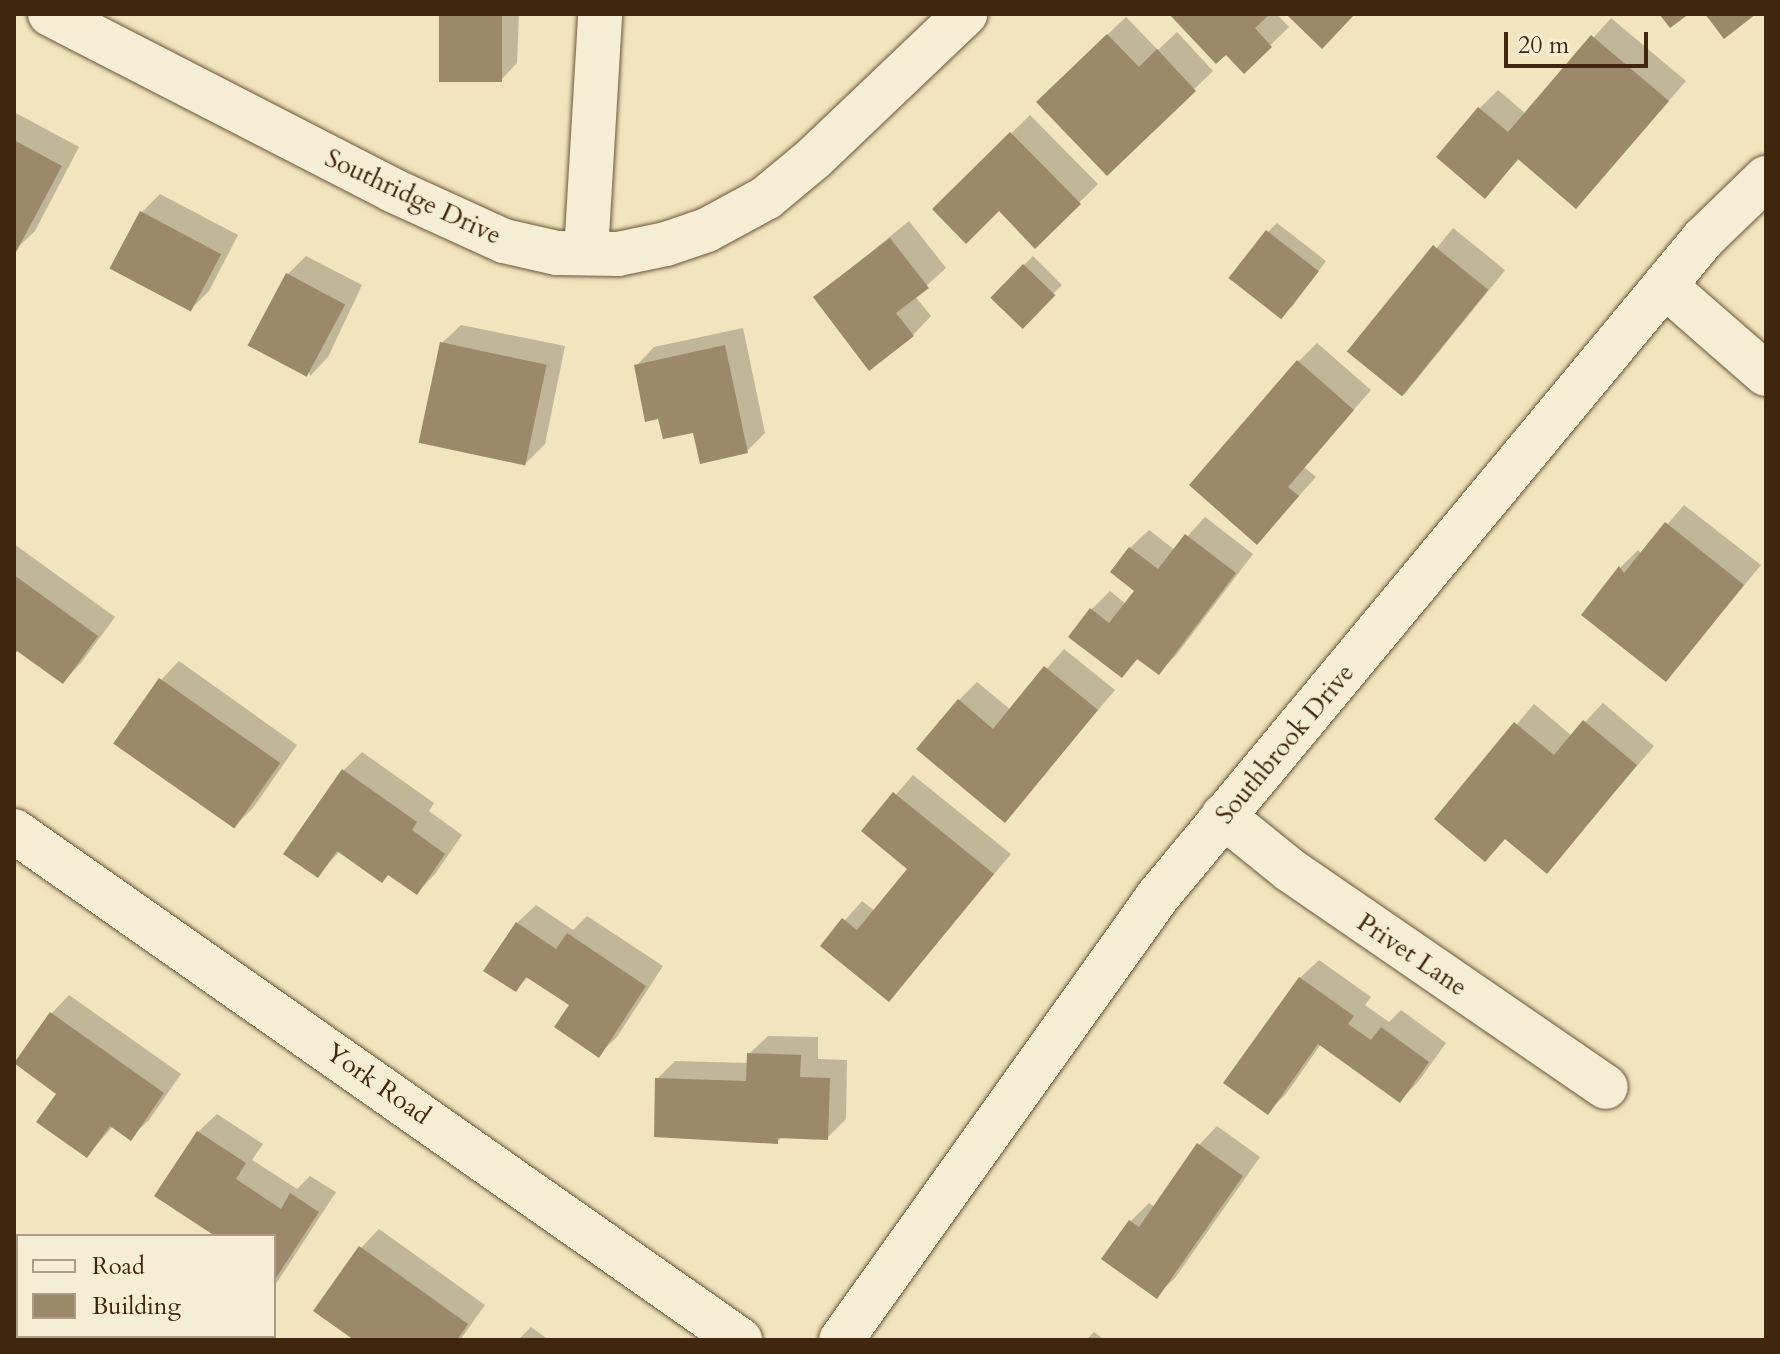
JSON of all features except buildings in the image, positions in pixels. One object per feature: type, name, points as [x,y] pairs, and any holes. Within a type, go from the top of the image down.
[{"type":"street","name":"Southridge Drive","points":[[50,14],[392,190],[504,241],[557,253],[618,254],[666,244],[707,230],[766,198],[814,158],[965,14]]},
{"type":"street","points":[[586,253],[600,14]]},
{"type":"street","name":"Southbrook Drive","points":[[841,1340],[1098,977],[1223,816],[1372,642],[1703,239],[1766,178]]},
{"type":"street","points":[[1665,286],[1766,374]]},
{"type":"street","name":"Privet Lane","points":[[1223,816],[1290,870],[1606,1087]]},
{"type":"street","name":"York Road","points":[[14,831],[740,1340]]}]
